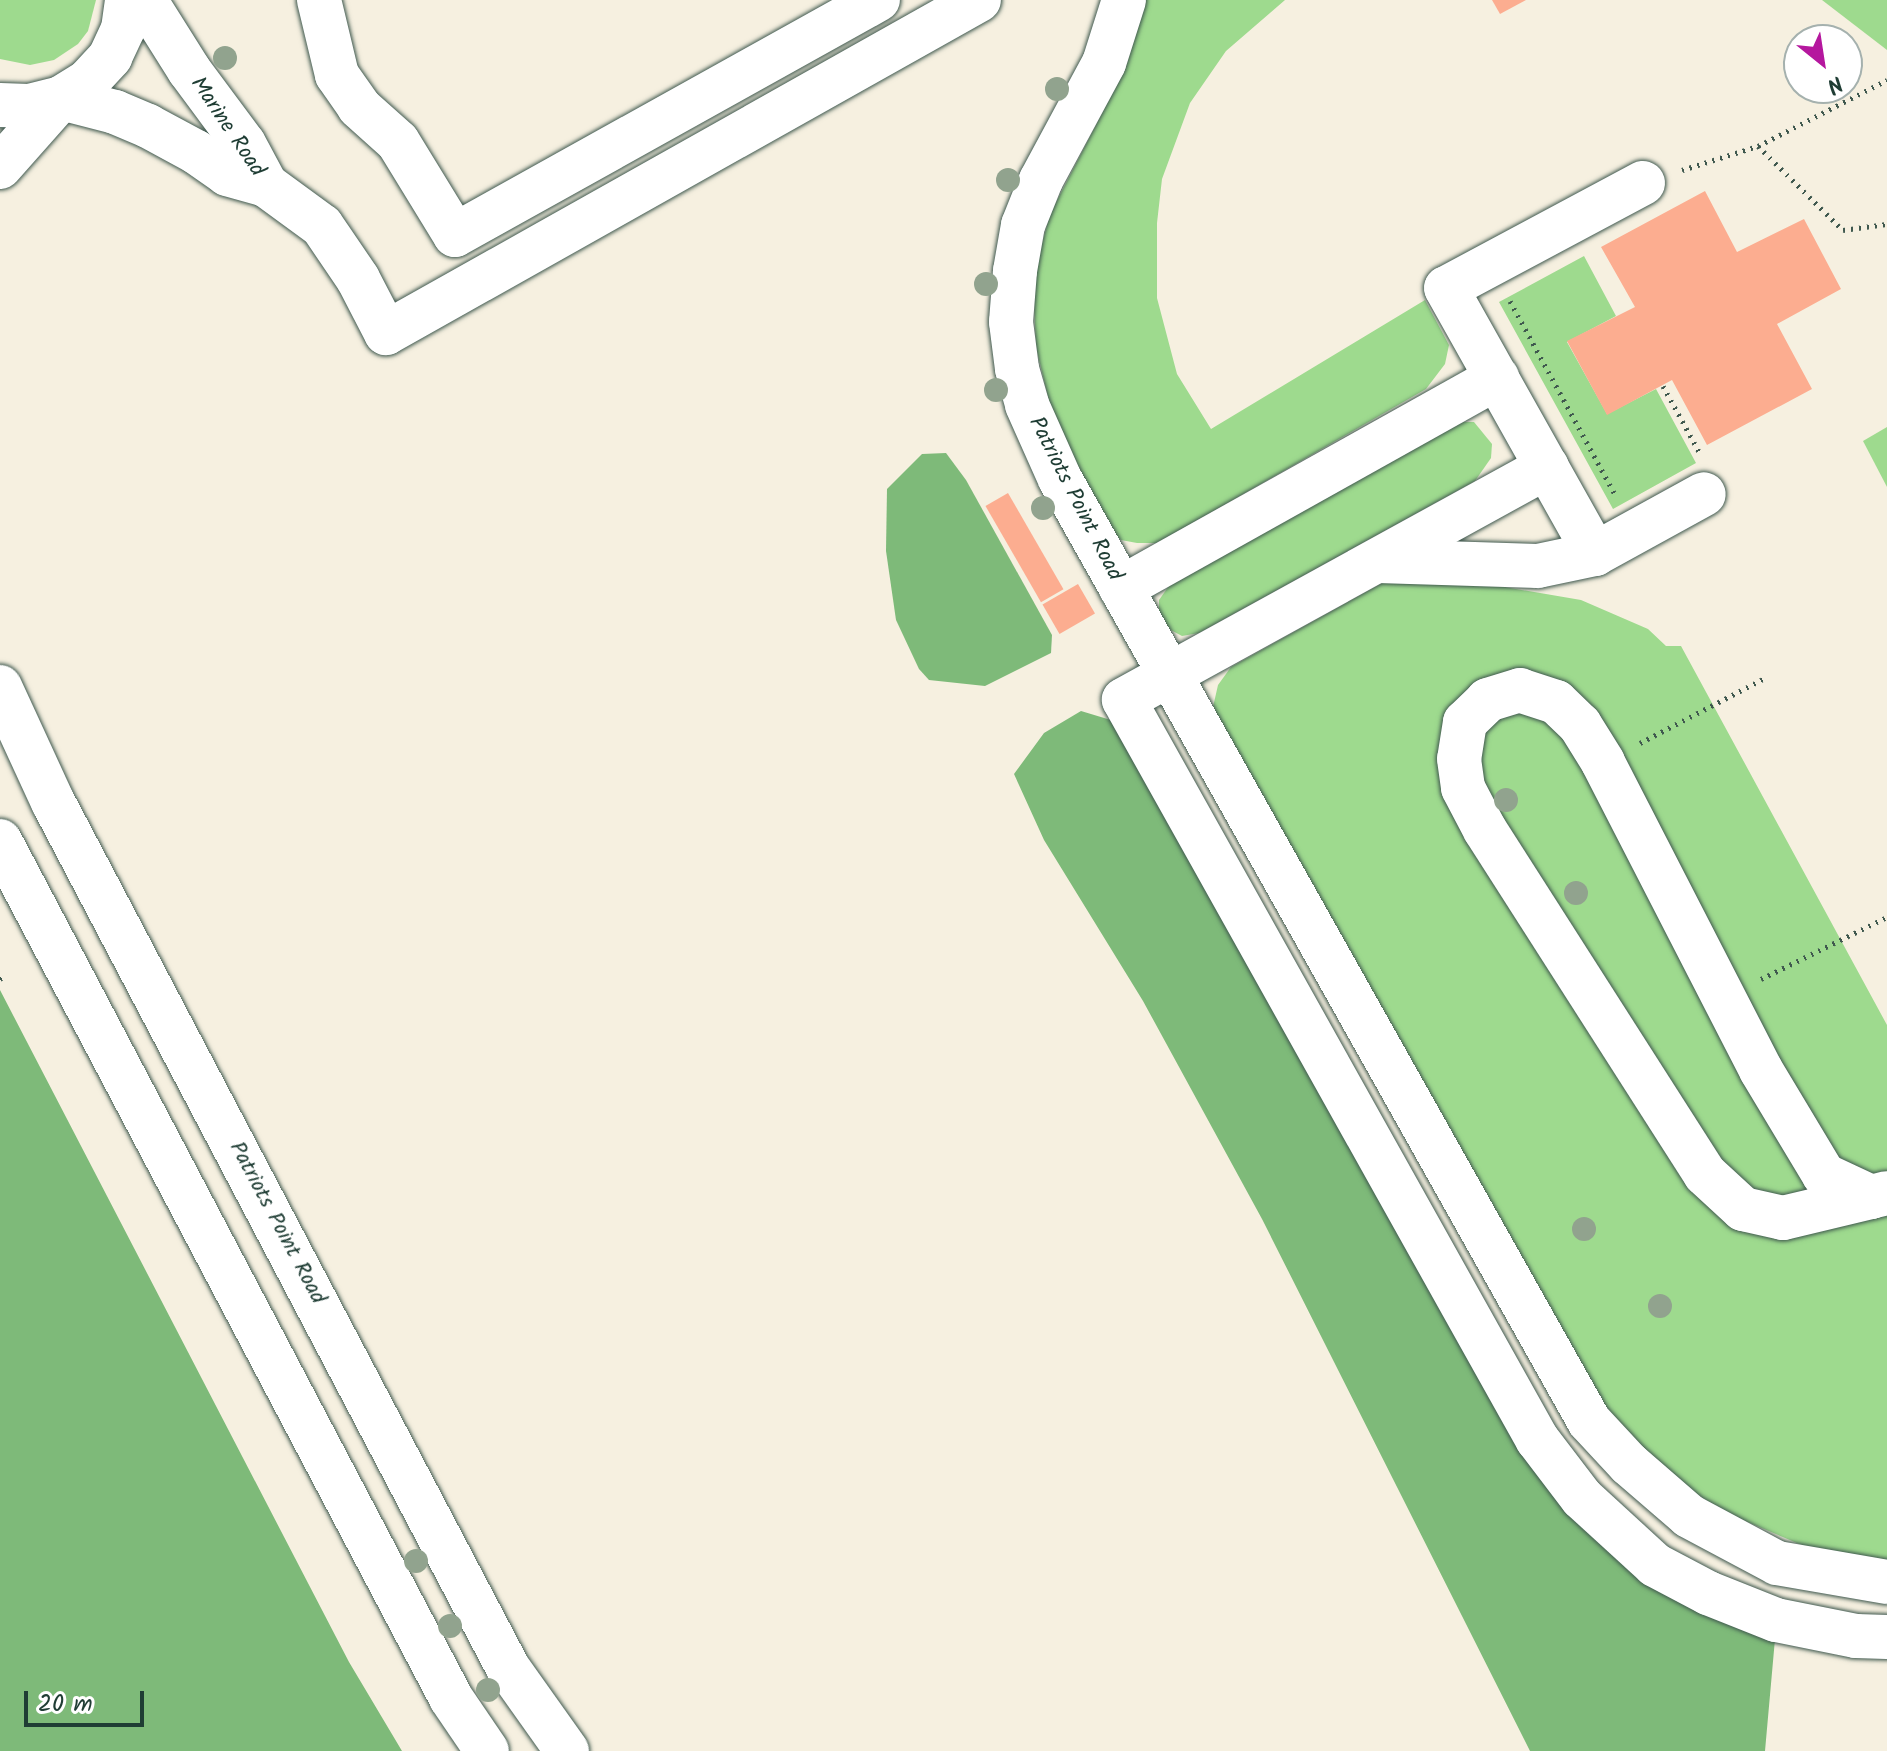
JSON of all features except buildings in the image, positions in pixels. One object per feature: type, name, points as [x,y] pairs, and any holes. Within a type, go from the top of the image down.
[{"type":"street","points":[[0,167],[61,98],[88,81],[110,57],[123,29],[127,0]]},
{"type":"street","name":"Marine Road","points":[[145,0],[196,81],[244,144],[266,185]]},
{"type":"street","points":[[319,0],[337,75],[359,107],[398,142],[455,235],[878,0]]},
{"type":"street","points":[[266,185],[322,226],[358,279],[386,333],[979,0]]},
{"type":"street","name":"Patriots Point Road","points":[[1124,0],[1104,63],[1041,180],[1023,225],[1011,322],[1017,369],[1027,405],[1060,479],[1589,1421],[1629,1464],[1689,1516],[1777,1563],[1887,1582]]},
{"type":"street","points":[[0,105],[29,106],[61,98]]},
{"type":"street","name":"Marine Road","points":[[61,98],[115,112],[148,126],[196,152],[227,174],[266,185]]},
{"type":"street","points":[[1595,554],[1446,288],[1643,183]]},
{"type":"street","points":[[1121,588],[1497,378]]},
{"type":"street","points":[[1547,467],[1124,700],[1537,1439],[1582,1498],[1655,1565],[1708,1593],[1776,1620],[1856,1636],[1887,1637]]},
{"type":"street","points":[[1376,561],[1538,566],[1595,554],[1636,531],[1705,478]]},
{"type":"street","name":"Patriots Point Road","points":[[0,687],[53,802],[508,1668],[567,1751]]},
{"type":"street","points":[[1520,690],[1556,702],[1580,725],[1603,762],[1761,1070],[1824,1175],[1879,1195],[1783,1218],[1743,1209],[1705,1174],[1485,830],[1463,788],[1459,759],[1465,722],[1488,700],[1520,690]]},
{"type":"street","points":[[0,841],[451,1698],[487,1751]]},
{"type":"street","points":[[325,1456],[382,1426]]},
{"type":"path","points":[[1643,183],[1758,146],[1887,80]]},
{"type":"path","points":[[1758,146],[1843,230],[1887,224]]},
{"type":"path","points":[[1490,265],[1636,531]]},
{"type":"path","points":[[1663,386],[1705,478]]},
{"type":"path","points":[[1603,762],[1767,677]]},
{"type":"path","points":[[1724,997],[1887,917]]},
{"type":"green space","points":[[0,0],[96,0],[88,31],[78,44],[54,60],[30,65],[0,59]]},
{"type":"green space","points":[[1146,0],[1285,0],[1226,51],[1190,103],[1162,179],[1157,223],[1157,298],[1177,374],[1211,429],[1425,300],[1449,345],[1445,364],[1426,389],[1158,543],[1121,540],[1109,530],[1056,430],[1036,347],[1033,278],[1050,214],[1126,67]]},
{"type":"green space","points":[[1822,0],[1887,0],[1887,50],[1863,32],[1863,24],[1853,24]]},
{"type":"green space","points":[[1584,256],[1616,316],[1567,342],[1607,414],[1656,389],[1696,463],[1613,509],[1499,302]]},
{"type":"green space","points":[[1459,422],[1474,422],[1492,444],[1491,458],[1475,481],[1199,633],[1182,636],[1167,628],[1159,616],[1159,600],[1171,583]]},
{"type":"green space","points":[[1887,427],[1887,487],[1863,441]]},
{"type":"green space","points":[[946,453],[966,480],[1052,635],[1051,653],[985,686],[929,680],[919,669],[896,620],[886,551],[887,489],[922,454]]},
{"type":"green space","points":[[1384,582],[1487,584],[1581,600],[1648,629],[1666,646],[1681,646],[1887,1025],[1887,1560],[1804,1546],[1724,1512],[1673,1478],[1631,1440],[1594,1391],[1223,730],[1213,707],[1218,685],[1231,667]]},
{"type":"green space","points":[[1081,711],[1124,724],[1494,1400],[1775,1639],[1765,1751],[1530,1751],[1262,1219],[1143,1001],[1044,840],[1014,774],[1044,733]]},
{"type":"green space","points":[[0,990],[349,1662],[402,1751],[0,1751]]}]
